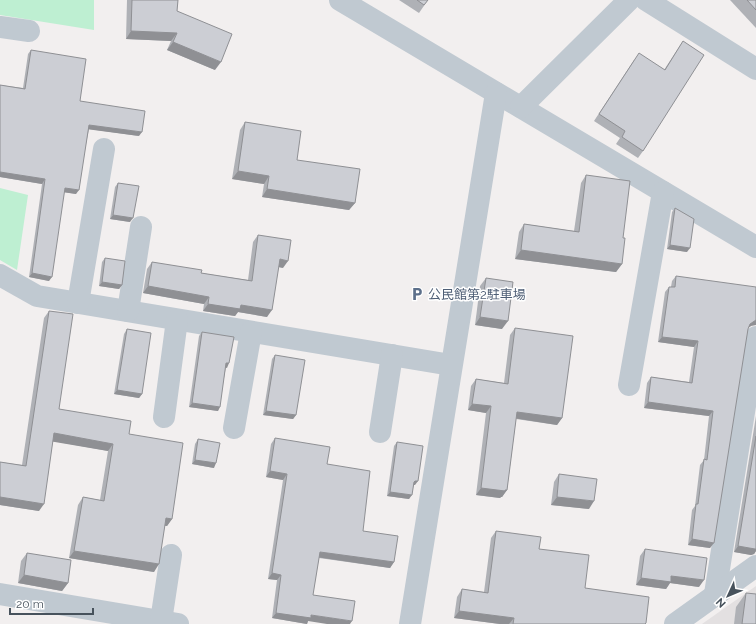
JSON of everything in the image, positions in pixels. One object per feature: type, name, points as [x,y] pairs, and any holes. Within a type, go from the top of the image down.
[{"type":"street","points":[[340,0],[756,247]]},
{"type":"street","points":[[521,107],[629,0]]},
{"type":"street","points":[[646,0],[756,69]]},
{"type":"street","points":[[0,27],[29,31]]},
{"type":"street","points":[[410,624],[496,93]]},
{"type":"street","points":[[78,303],[104,149]]},
{"type":"street","points":[[629,385],[663,192]]},
{"type":"street","points":[[128,311],[141,227]]},
{"type":"street","points":[[0,275],[38,296],[451,365]]},
{"type":"street","points":[[164,417],[176,320]]},
{"type":"street","points":[[234,428],[252,332]]},
{"type":"street","points":[[715,594],[756,338]]},
{"type":"street","points":[[380,432],[392,355]]},
{"type":"street","points":[[0,594],[102,618],[169,623],[171,555]]},
{"type":"street","points":[[675,624],[756,566]]},
{"type":"shaded area","points":[[756,586],[756,624],[702,624]]},
{"type":"green space","points":[[0,0],[94,0],[94,30],[0,15]]},
{"type":"green space","points":[[0,188],[28,195],[17,270],[0,260]]},
{"type":"building","points":[[132,0],[178,0],[177,11],[232,34],[221,62],[173,42],[177,33],[131,31]]},
{"type":"building","points":[[417,0],[428,0],[424,5]]},
{"type":"building","points":[[747,0],[756,0],[756,10]]},
{"type":"building","points":[[683,41],[704,55],[643,151],[622,137],[625,131],[599,114],[639,53],[665,70]]},
{"type":"building","points":[[31,50],[86,59],[80,101],[145,111],[142,132],[89,125],[79,190],[65,188],[52,277],[32,273],[45,179],[0,172],[0,85],[25,89]]},
{"type":"building","points":[[245,122],[301,131],[297,160],[360,169],[355,203],[267,189],[269,176],[238,171]]},
{"type":"building","points":[[586,175],[630,181],[623,238],[625,238],[622,264],[521,250],[524,224],[579,232]]},
{"type":"building","points":[[118,183],[139,186],[133,218],[113,215]]},
{"type":"building","points":[[675,208],[694,219],[690,248],[670,245]]},
{"type":"building","points":[[258,235],[291,240],[288,261],[280,259],[272,310],[241,305],[240,309],[208,304],[209,297],[148,286],[152,262],[202,270],[201,273],[252,281]]},
{"type":"building","points":[[105,258],[125,261],[122,285],[102,282]]},
{"type":"building","points":[[676,276],[756,287],[756,320],[750,324],[748,329],[714,543],[692,539],[696,504],[698,504],[704,459],[707,460],[713,411],[648,402],[651,377],[692,383],[698,341],[662,337],[669,287],[675,287]]},
{"type":"building","points":[[486,278],[513,282],[508,321],[480,317]]},
{"type":"building","points":[[49,311],[73,314],[59,409],[131,421],[129,434],[183,443],[172,519],[166,518],[159,564],[74,551],[83,497],[104,501],[113,444],[54,433],[44,504],[0,497],[0,462],[26,466]]},
{"type":"building","points":[[515,328],[573,336],[562,418],[517,412],[507,490],[481,488],[491,406],[472,404],[476,379],[508,384]]},
{"type":"building","points":[[127,329],[151,333],[142,394],[117,390]]},
{"type":"building","points":[[202,332],[234,337],[229,363],[226,363],[220,407],[192,403]]},
{"type":"building","points":[[275,355],[305,360],[296,415],[266,411]]},
{"type":"building","points":[[756,436],[756,549],[755,549],[738,546]]},
{"type":"building","points":[[275,438],[330,447],[327,464],[370,471],[363,531],[398,536],[394,562],[320,552],[313,595],[355,601],[352,621],[311,615],[311,618],[276,613],[281,575],[272,573],[287,474],[270,471]]},
{"type":"building","points":[[198,439],[220,443],[216,463],[195,460]]},
{"type":"building","points":[[397,442],[423,446],[418,481],[414,482],[412,495],[390,492]]},
{"type":"building","points":[[559,474],[597,479],[594,501],[557,497]]},
{"type":"building","points":[[496,531],[541,537],[539,549],[589,555],[585,588],[649,597],[646,623],[513,624],[514,618],[459,611],[462,589],[488,593]]},
{"type":"building","points":[[645,549],[707,558],[704,580],[671,576],[671,582],[641,578]]},
{"type":"building","points":[[27,553],[71,560],[68,583],[24,575]]},
{"type":"building","points":[[746,593],[756,594],[756,624],[742,624]]},
{"type":"place","name":"公民館第2駐車場","points":[[417,294]]}]
